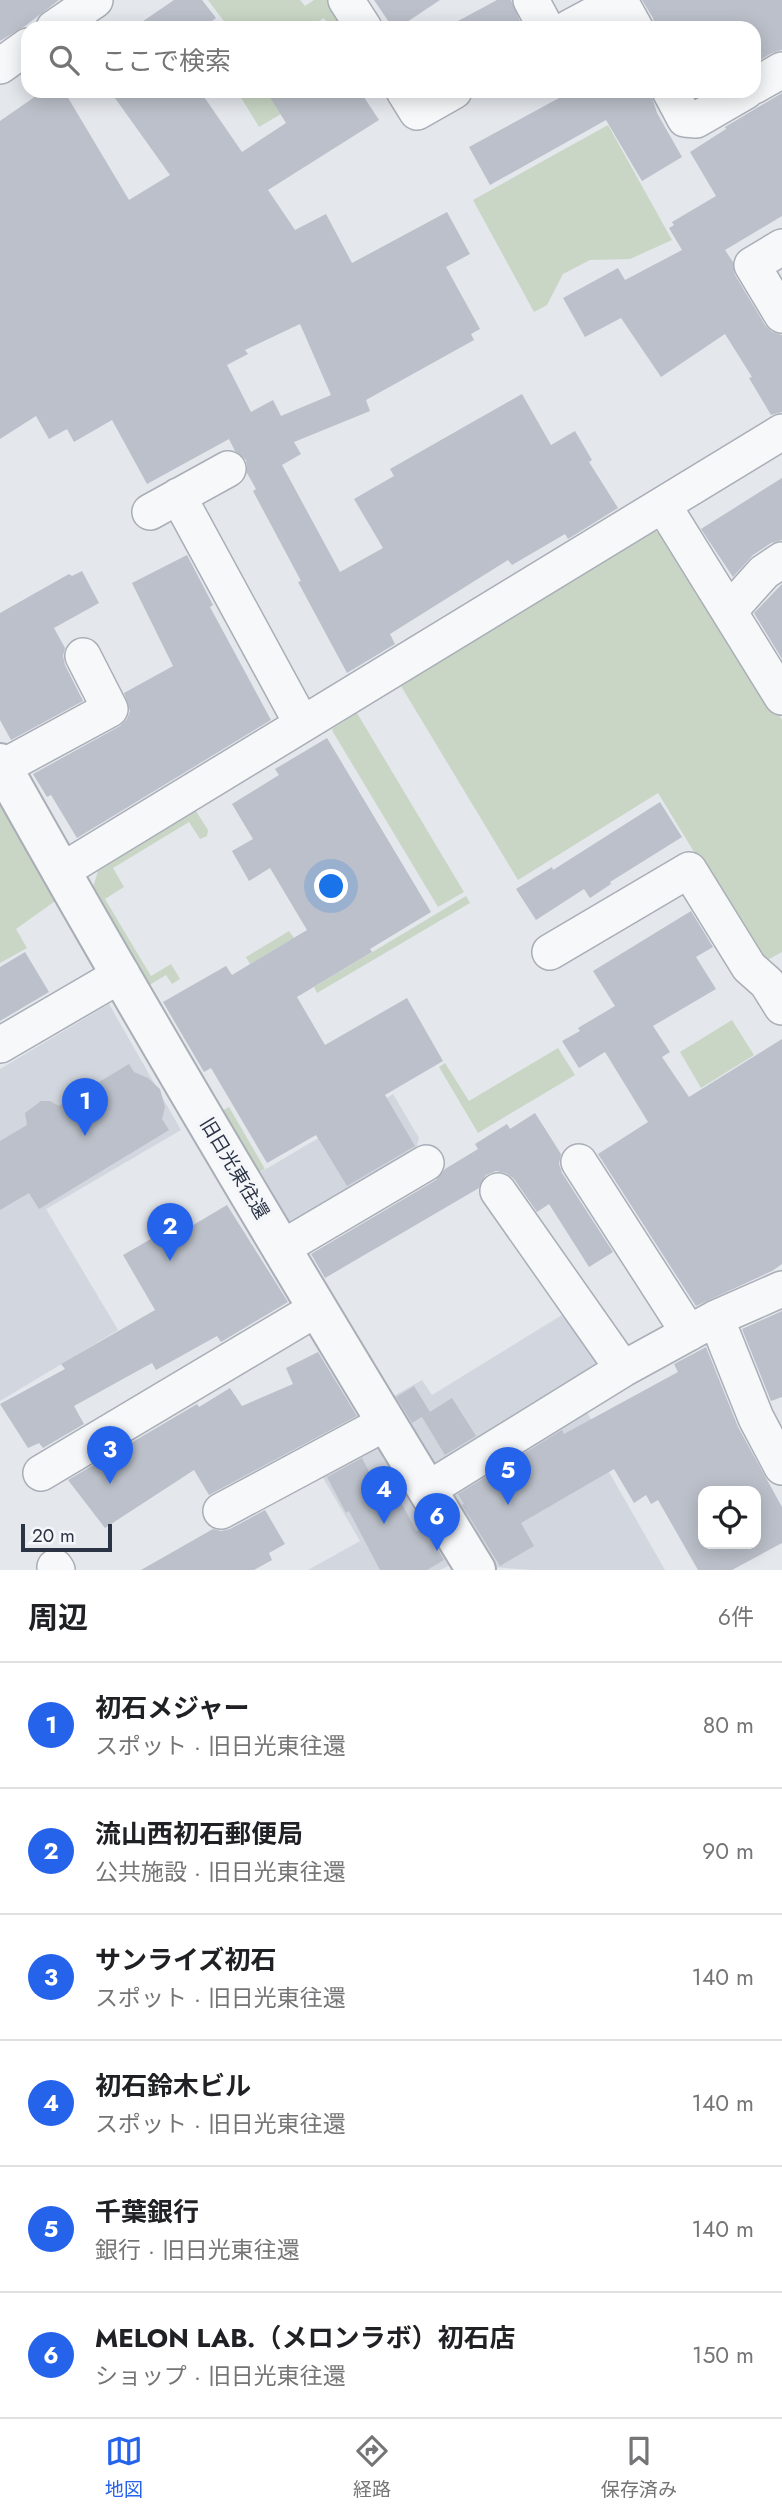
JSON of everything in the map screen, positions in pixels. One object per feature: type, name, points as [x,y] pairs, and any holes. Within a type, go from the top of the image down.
[{"type":"street","points":[[64,21],[95,0]]},
{"type":"street","points":[[346,0],[360,21]]},
{"type":"street","points":[[531,0],[542,21]]},
{"type":"street","points":[[582,21],[620,0],[631,21]]},
{"type":"street","points":[[0,66],[21,51]]},
{"type":"street","points":[[761,82],[782,70]]},
{"type":"street","points":[[408,98],[417,112],[442,98]]},
{"type":"street","points":[[674,98],[685,119],[696,120],[734,98]]},
{"type":"street","points":[[782,247],[752,265],[782,315]]},
{"type":"street","points":[[61,872],[782,432]]},
{"type":"street","points":[[228,469],[164,504],[302,723]]},
{"type":"street","points":[[663,505],[782,697]]},
{"type":"street","points":[[730,610],[764,572],[782,561]]},
{"type":"street","points":[[1,765],[110,709],[83,656]]},
{"type":"street","name":"旧日光東往還","points":[[1,765],[282,1248],[476,1570]]},
{"type":"street","points":[[550,952],[689,870],[749,967],[767,983],[782,1007]]},
{"type":"street","points":[[0,1045],[121,974]]},
{"type":"street","points":[[579,1162],[771,1419],[782,1467]]},
{"type":"street","points":[[282,1248],[426,1163]]},
{"type":"street","points":[[498,1191],[623,1368]]},
{"type":"street","points":[[427,1490],[623,1368],[702,1325],[782,1289]]},
{"type":"street","points":[[41,1473],[318,1308]]},
{"type":"street","points":[[221,1511],[387,1422]]},
{"type":"shaded area","points":[[109,1004],[181,1130],[46,1209],[118,1330],[0,1401],[0,1069]]},
{"type":"shaded area","points":[[393,1094],[419,1138],[413,1159],[299,1226],[285,1224],[256,1175]]},
{"type":"shaded area","points":[[570,1310],[606,1362],[435,1472],[390,1398],[422,1380],[432,1395]]},
{"type":"shaded area","points":[[584,1407],[617,1467],[609,1472],[665,1570],[533,1570],[492,1567],[449,1497]]},
{"type":"shaded area","points":[[369,1444],[382,1447],[452,1564],[440,1570],[308,1570],[360,1541],[319,1471]]},
{"type":"green space","points":[[208,0],[300,0],[305,6],[314,0],[333,0],[346,21],[326,21],[324,18],[319,21],[224,21]]},
{"type":"green space","points":[[241,98],[271,98],[281,114],[259,127]]},
{"type":"green space","points":[[608,125],[672,240],[630,259],[590,260],[563,274],[547,305],[534,312],[473,200]]},
{"type":"green space","points":[[653,530],[677,542],[782,720],[782,952],[762,963],[658,793],[518,880],[401,686]]},
{"type":"green space","points":[[357,713],[464,892],[438,907],[333,732],[332,729]]},
{"type":"green space","points":[[0,798],[58,899],[16,929],[27,948],[0,963]]},
{"type":"green space","points":[[196,811],[208,830],[207,836],[200,839],[189,822],[113,868],[124,887],[105,899],[151,976],[171,964],[180,979],[172,984],[166,975],[148,986],[92,891],[98,871]]},
{"type":"green space","points":[[466,896],[470,903],[317,993],[314,987]]},
{"type":"green space","points":[[289,931],[294,938],[250,964],[246,957]]},
{"type":"green space","points":[[732,1020],[754,1055],[701,1088],[680,1052]]},
{"type":"green space","points":[[558,1048],[575,1075],[478,1133],[439,1067],[445,1063],[469,1101]]},
{"type":"green space","points":[[229,1107],[265,1169],[256,1174],[220,1112]]},
{"type":"building","points":[[0,0],[59,0],[32,21],[21,21],[21,28],[0,41]]},
{"type":"building","points":[[174,0],[202,0],[216,18],[212,21],[143,21]]},
{"type":"building","points":[[374,0],[440,0],[408,21],[388,21]]},
{"type":"building","points":[[497,0],[511,0],[520,21],[458,21]]},
{"type":"building","points":[[642,0],[782,0],[782,50],[761,59],[761,21],[654,21]]},
{"type":"building","points":[[782,93],[782,216],[725,250],[733,262],[735,275],[765,325],[772,332],[782,335],[782,412],[771,415],[749,378],[752,377],[725,334],[661,377],[621,318],[585,337],[563,298],[618,268],[625,280],[682,250],[669,228],[674,225],[672,222],[716,196],[690,152],[726,129],[725,127]]},
{"type":"building","points":[[33,98],[68,98],[129,200],[170,175],[115,98],[205,98],[242,152],[286,123],[270,98],[365,98],[379,120],[268,190],[295,230],[326,214],[352,263],[447,212],[470,254],[446,267],[480,329],[471,334],[474,340],[366,400],[370,411],[294,442],[301,454],[282,465],[340,572],[383,548],[354,499],[394,476],[390,469],[522,394],[551,445],[575,431],[592,460],[589,462],[618,508],[568,539],[565,534],[512,565],[508,560],[390,634],[395,644],[347,673],[253,491],[256,489],[247,473],[246,460],[235,451],[229,439],[147,484],[112,420],[74,442],[67,429],[49,439],[36,416],[0,439],[0,121]],"holes":[[[300,324],[331,395],[281,416],[273,400],[251,412],[227,365],[248,354],[245,350]]]},
{"type":"building","points":[[559,98],[652,98],[657,113],[682,157],[642,181],[606,120],[490,185],[469,147]]},
{"type":"building","points":[[782,478],[782,540],[771,543],[753,555],[733,577],[701,529]]},
{"type":"building","points":[[187,555],[213,605],[210,607],[271,720],[77,838],[51,795],[47,797],[33,774],[120,726],[130,711],[124,693],[173,666],[132,583]]},
{"type":"building","points":[[82,571],[99,603],[54,628],[65,648],[65,665],[83,701],[11,740],[0,720],[0,613],[69,574],[72,576]]},
{"type":"building","points":[[782,584],[782,659],[754,613]]},
{"type":"building","points":[[327,738],[431,912],[370,949],[372,952],[297,997],[325,1045],[407,998],[443,1061],[385,1095],[415,1146],[347,1186],[316,1135],[267,1163],[211,1068],[204,1072],[163,1002],[226,966],[232,975],[307,930],[270,868],[249,881],[232,851],[253,839],[232,804],[279,775],[275,769]]},
{"type":"building","points":[[660,802],[682,837],[610,882],[611,884],[590,898],[584,889],[536,920],[516,889],[552,867],[553,870]]},
{"type":"building","points":[[691,911],[713,947],[696,957],[716,989],[653,1026],[670,1052],[662,1057],[689,1097],[782,1039],[782,1264],[696,1306],[598,1154],[648,1122],[605,1052],[579,1068],[562,1041],[615,1006],[593,971]]},
{"type":"building","points":[[25,952],[49,992],[0,1021],[0,967]]},
{"type":"building","points":[[129,1064],[134,1072],[148,1078],[160,1089],[165,1107],[162,1119],[169,1130],[39,1209],[29,1193],[0,1210],[0,1141],[27,1125],[25,1113],[41,1101],[50,1101],[59,1106]]},
{"type":"building","points":[[535,1113],[561,1154],[559,1164],[562,1173],[613,1252],[589,1267],[549,1204],[537,1212],[514,1179],[506,1173],[496,1171],[486,1175],[479,1188],[325,1278],[311,1254],[436,1180],[445,1169],[478,1149],[475,1144],[507,1124],[510,1129]]},
{"type":"building","points":[[227,1205],[288,1302],[221,1342],[217,1336],[156,1370],[152,1363],[74,1406],[84,1424],[43,1448],[39,1443],[28,1448],[0,1404],[65,1369],[61,1364],[155,1310],[123,1255],[179,1223],[183,1231]]},
{"type":"building","points":[[782,1311],[782,1397],[771,1401],[742,1329]]},
{"type":"building","points":[[706,1347],[738,1427],[782,1507],[782,1543],[732,1570],[698,1570],[658,1500],[651,1504],[646,1495],[634,1503],[614,1469],[521,1523],[534,1546],[500,1566],[458,1494],[562,1430],[564,1434],[678,1372],[674,1364]]},
{"type":"building","points":[[318,1352],[357,1416],[209,1495],[194,1470],[105,1528],[68,1480],[197,1404],[199,1407],[230,1388],[242,1406],[293,1384],[286,1368]]},
{"type":"building","points":[[414,1386],[430,1412],[412,1423],[396,1397]]},
{"type":"building","points":[[452,1398],[476,1436],[445,1455],[422,1417]]},
{"type":"building","points":[[362,1458],[384,1501],[397,1494],[416,1531],[424,1527],[444,1560],[427,1570],[380,1570],[349,1511],[346,1513],[327,1477]]},
{"type":"building","points":[[265,1510],[285,1544],[269,1553],[272,1560],[254,1570],[141,1570],[213,1529],[230,1529]]},
{"type":"place","name":"初石メジャー","points":[[85,1136]]},
{"type":"place","name":"流山西初石郵便局","points":[[170,1261]]},
{"type":"place","name":"サンライズ初石","points":[[110,1484]]},
{"type":"place","name":"千葉銀行","points":[[508,1505]]},
{"type":"place","name":"初石鈴木ビル","points":[[384,1524]]},
{"type":"place","name":"MELON LAB.（メロンラボ）初石店","points":[[437,1551]]}]
